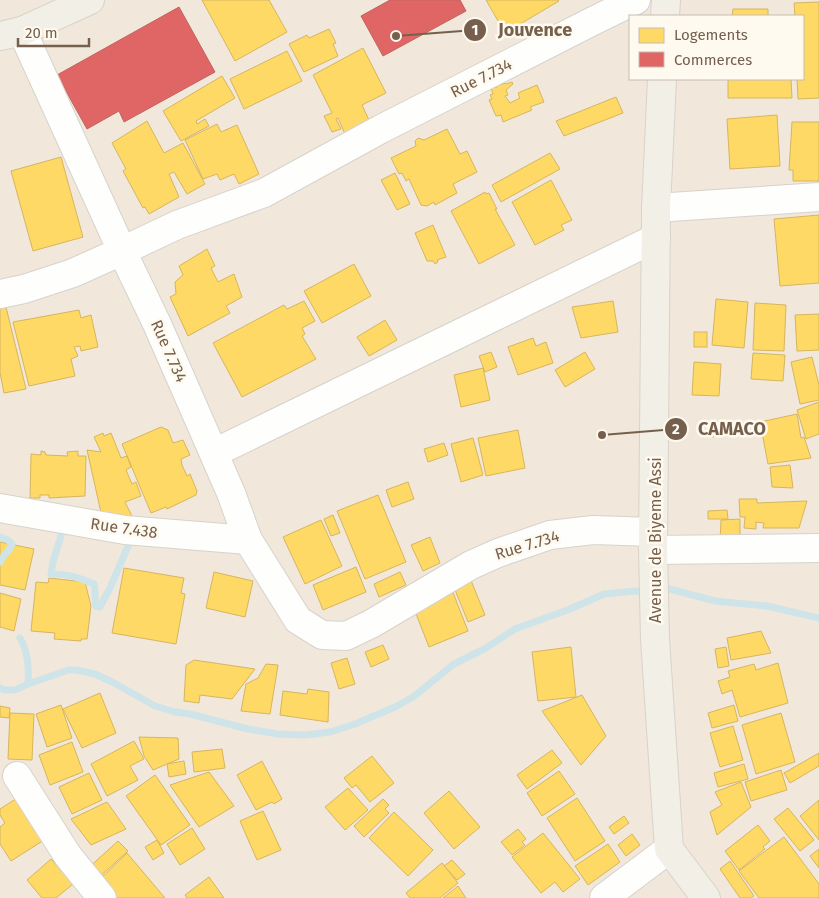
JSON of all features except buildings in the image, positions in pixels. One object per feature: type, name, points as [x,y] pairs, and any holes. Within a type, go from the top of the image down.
[{"type":"main road","points":[[11,34],[90,0]]},
{"type":"main road","points":[[665,15],[666,0]]},
{"type":"main road","name":"Avenue de Biyeme Assi","points":[[662,80],[656,208],[653,541],[655,639],[669,849]]},
{"type":"main road","points":[[669,849],[706,898]]},
{"type":"street","name":"Rue 7.734","points":[[636,0],[381,129],[264,193],[176,225],[122,250],[214,453],[248,540],[298,620],[322,635],[346,636],[371,624],[472,565],[498,553],[550,535],[593,530],[653,541],[819,548]]},
{"type":"street","points":[[0,294],[24,289],[73,273],[122,250],[11,34]]},
{"type":"street","points":[[656,208],[819,197]]},
{"type":"street","points":[[214,453],[656,238]]},
{"type":"street","name":"Rue 7.438","points":[[0,508],[125,530],[248,540]]},
{"type":"street","points":[[17,776],[68,856],[102,898]]},
{"type":"street","points":[[604,898],[669,849]]},
{"type":"shaded area","points":[[0,0],[819,0],[819,898],[0,898]]},
{"type":"waterway","points":[[64,526],[51,574],[73,576],[94,584],[96,606],[100,607],[132,537]]},
{"type":"waterway","points":[[0,537],[12,544],[0,562]]},
{"type":"waterway","points":[[659,589],[666,588],[715,601],[767,606],[819,618]]},
{"type":"waterway","points":[[0,688],[15,690],[68,670],[76,670],[95,674],[155,706],[175,712],[278,734],[305,735],[330,732],[355,724],[413,697],[454,664],[486,648],[515,629],[570,609],[604,594],[648,590]]},
{"type":"waterway","points":[[20,638],[27,660],[28,684]]},
{"type":"place","name":"Jouvence","points":[[396,36]]},
{"type":"place","name":"CAMACO","points":[[602,435]]}]
